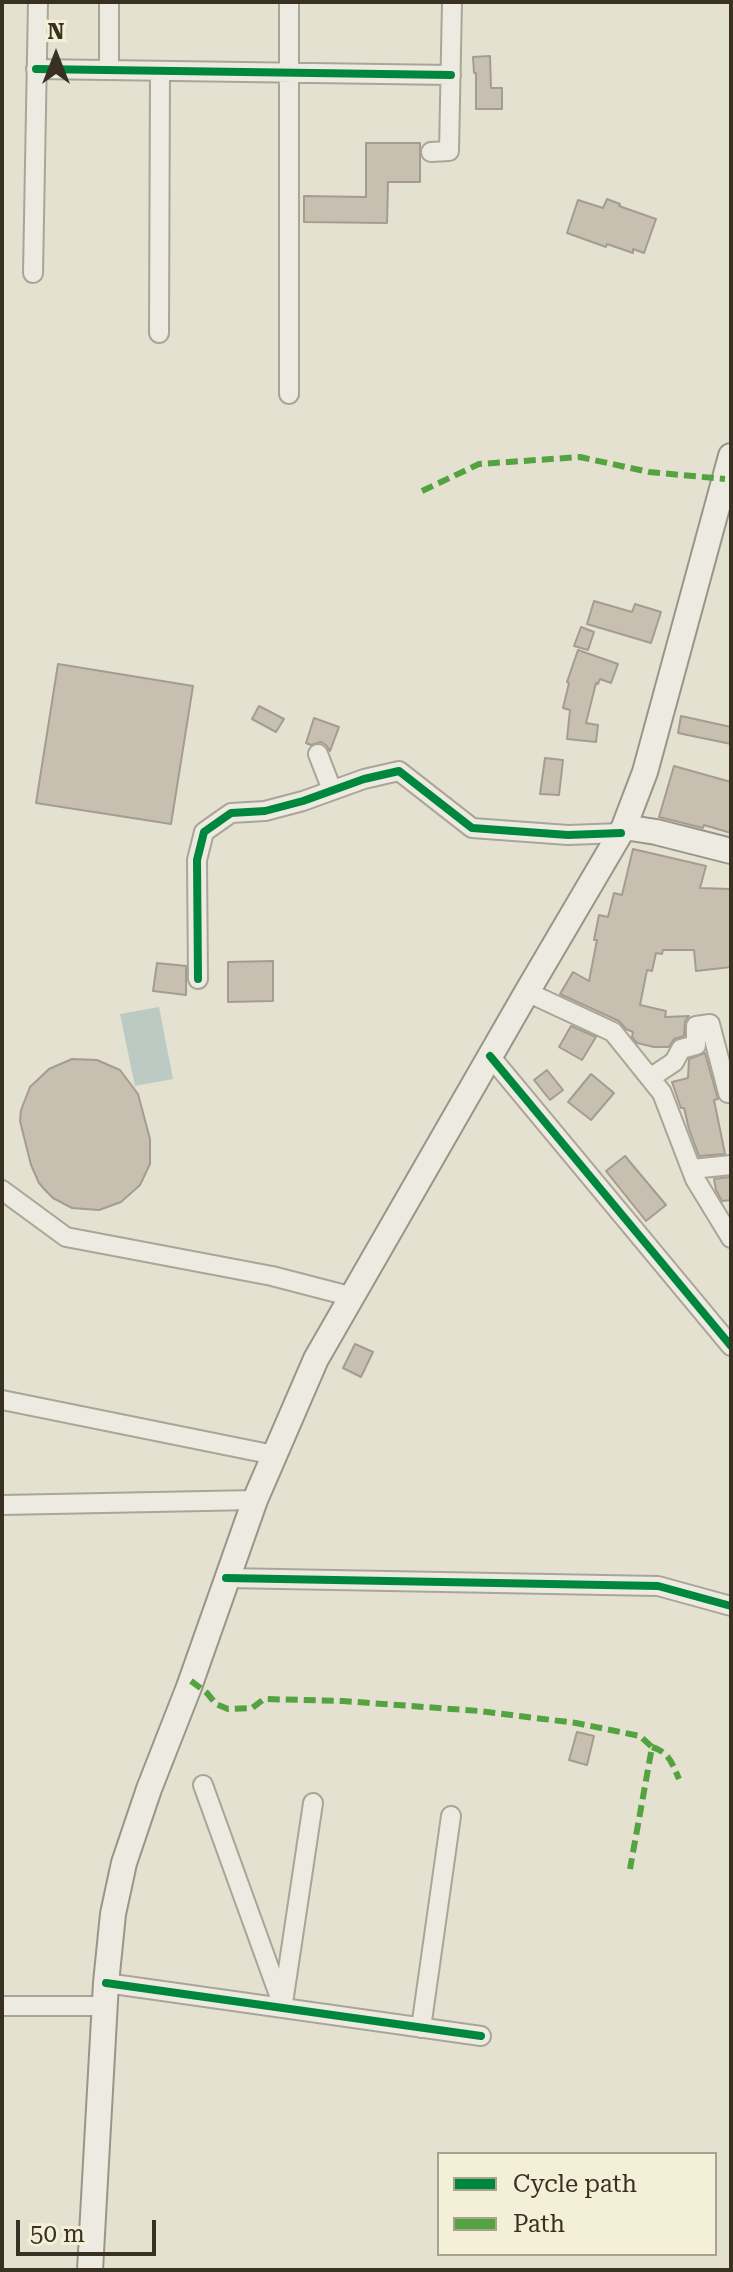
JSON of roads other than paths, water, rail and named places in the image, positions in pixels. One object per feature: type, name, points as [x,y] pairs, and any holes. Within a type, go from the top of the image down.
[{"type":"main road","points":[[90,2270],[113,1914],[124,1863],[149,1789],[189,1687],[255,1500],[316,1359],[622,830],[645,772],[731,456]]},
{"type":"main road","points":[[622,830],[656,832],[731,851]]},
{"type":"street","points":[[33,273],[38,2]]},
{"type":"street","points":[[109,2],[109,70]]},
{"type":"street","points":[[289,2],[289,394]]},
{"type":"street","points":[[431,152],[449,151],[452,2]]},
{"type":"street","points":[[36,69],[451,75]]},
{"type":"street","points":[[159,333],[160,71]]},
{"type":"street","points":[[318,754],[332,790]]},
{"type":"street","points":[[198,979],[197,860],[204,832],[231,813],[265,811],[399,771],[472,828],[568,835],[622,830]]},
{"type":"street","points":[[527,992],[613,1032],[662,1093],[695,1179],[731,1238]]},
{"type":"street","points":[[650,1078],[674,1062],[681,1049],[696,1045],[696,1026],[710,1024],[728,1093],[731,1093]]},
{"type":"street","points":[[490,1056],[731,1346]]},
{"type":"street","points":[[692,1169],[731,1165]]},
{"type":"street","points":[[2,1190],[66,1237],[272,1276],[353,1297]]},
{"type":"street","points":[[2,1400],[274,1455]]},
{"type":"street","points":[[2,1505],[255,1500]]},
{"type":"street","points":[[226,1578],[658,1586],[731,1606]]},
{"type":"street","points":[[203,1785],[283,2006]]},
{"type":"street","points":[[283,2006],[313,1803]]},
{"type":"street","points":[[421,2028],[451,1816]]},
{"type":"street","points":[[2,2006],[106,1994],[283,2006],[481,2036]]}]
